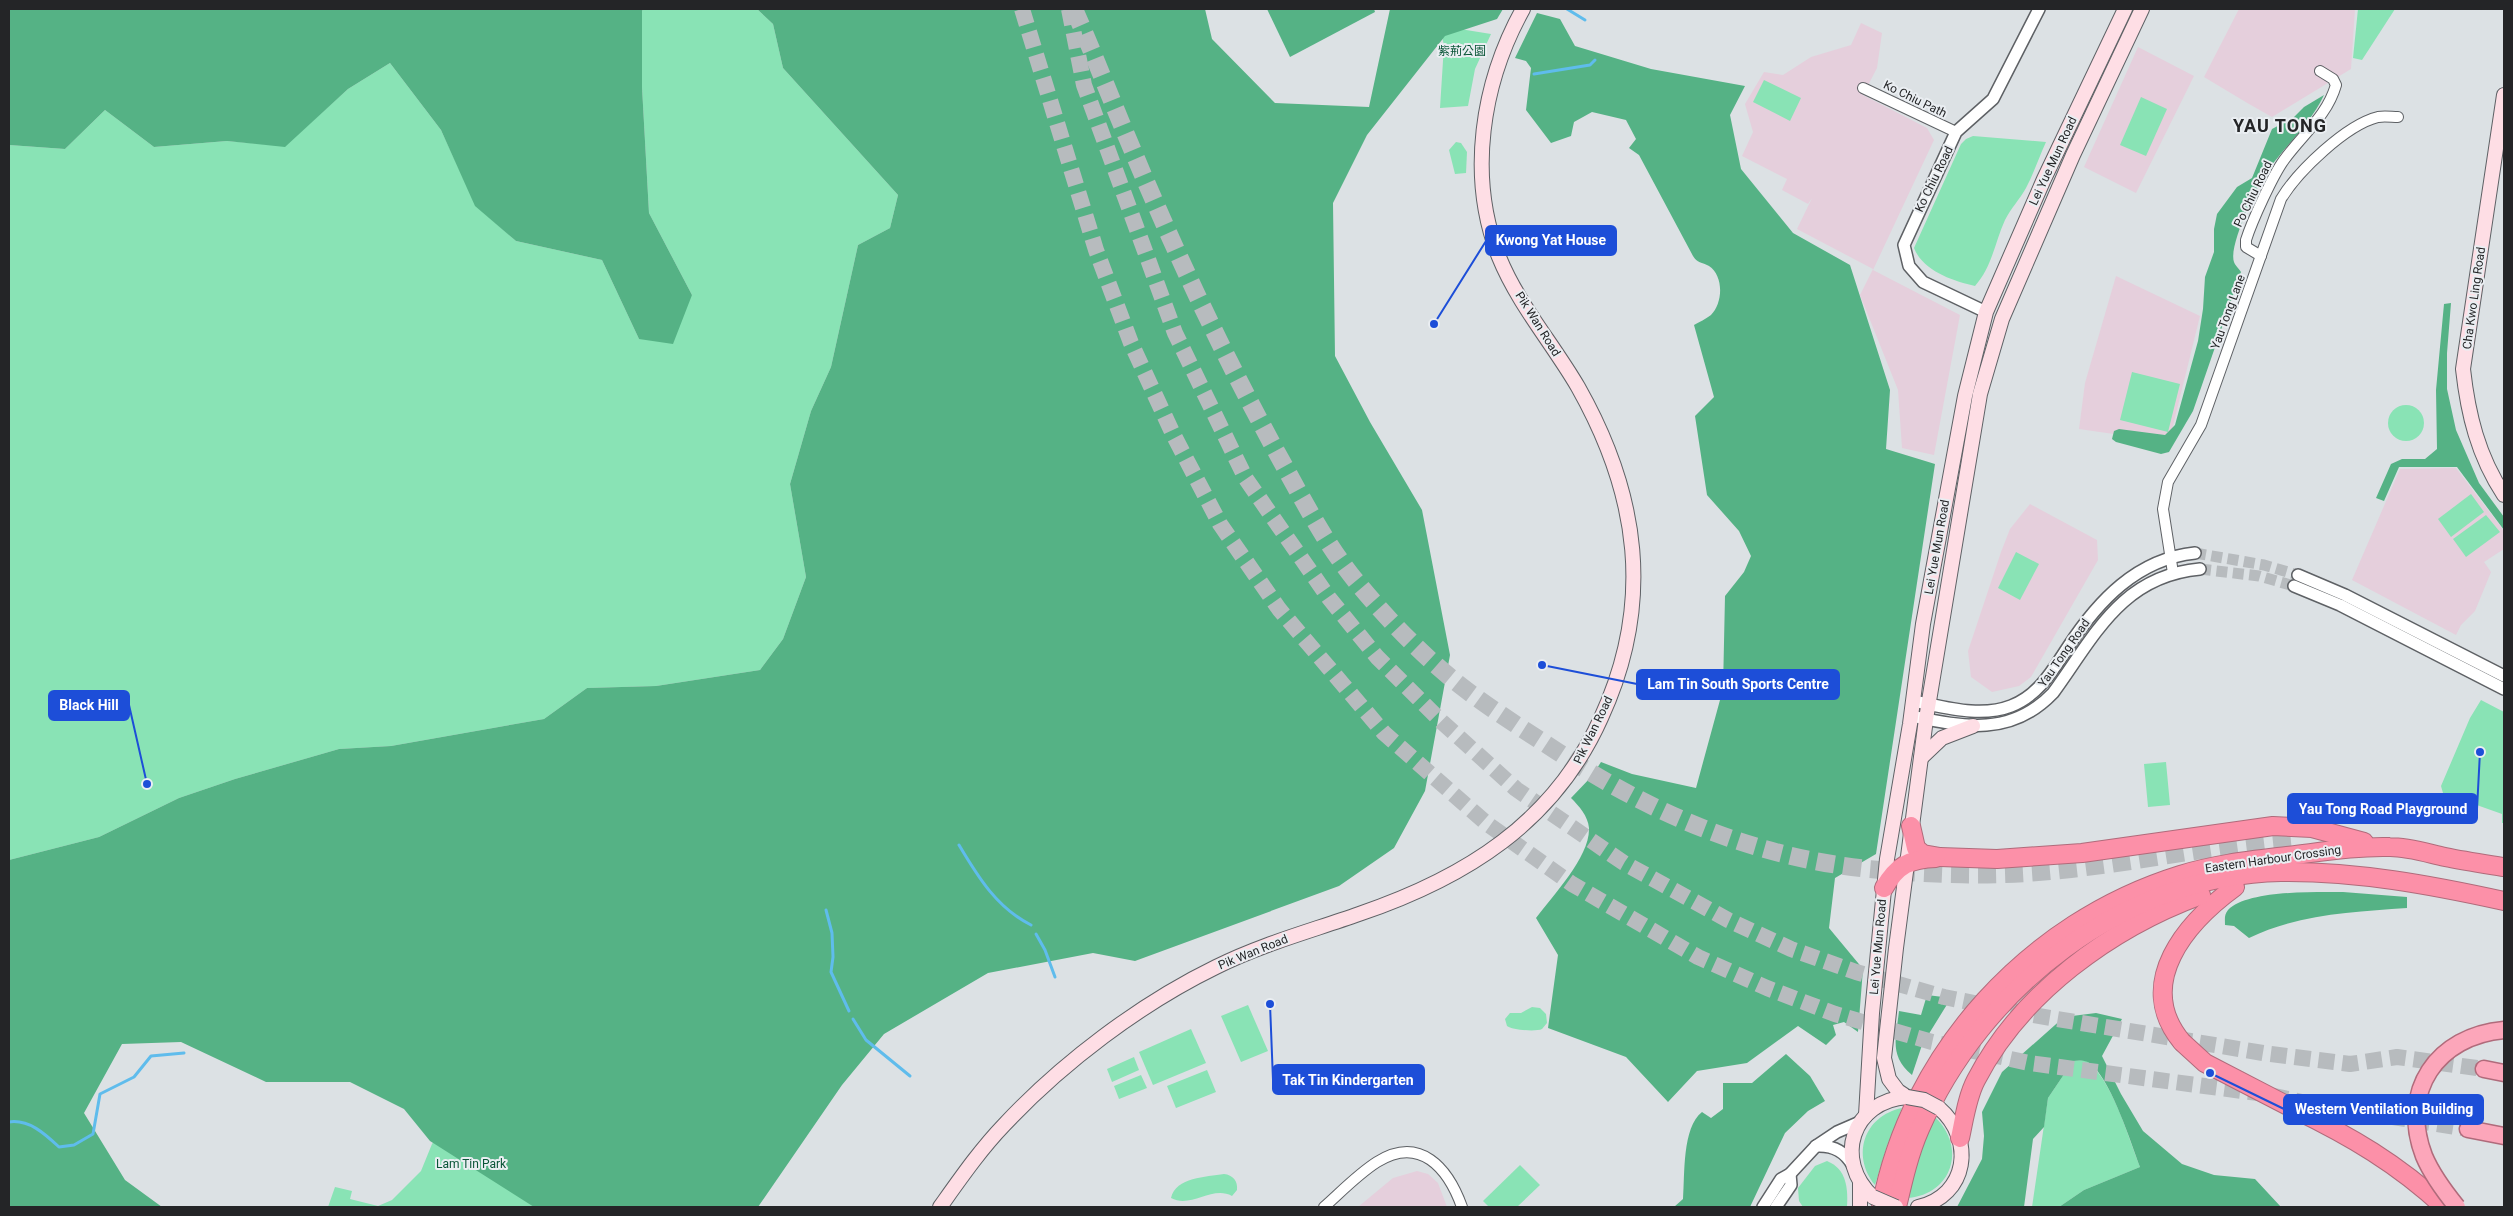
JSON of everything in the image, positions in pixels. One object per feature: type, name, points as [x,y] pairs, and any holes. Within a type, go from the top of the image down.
[{"type":"highway","points":[[1911,826],[1916,848],[1923,854],[1940,857]]},
{"type":"highway","points":[[1884,888],[1893,872],[1920,859],[1940,857],[1997,859],[2046,857],[2273,826],[2312,828],[2347,838],[2391,847]]},
{"type":"highway","points":[[2294,838],[2347,838]]},
{"type":"highway","name":"Eastern Harbour Crossing","points":[[1877,1202],[1906,1122],[1944,1052],[1974,1012],[2028,958],[2089,915],[2134,892],[2205,868],[2316,850],[2391,847],[2504,867]]},
{"type":"highway","name":"Eastern Harbour Crossing","points":[[1896,1207],[1915,1141],[1950,1073],[1972,1040],[2002,1003],[2056,954],[2118,916],[2162,897],[2201,885],[2232,878],[2281,872],[2349,875],[2446,888],[2504,901]]},
{"type":"highway","points":[[1960,1138],[1975,1081],[2006,1033],[2052,983],[2086,956],[2186,900],[2272,878],[2349,875]]},
{"type":"highway","points":[[2235,887],[2192,925],[2174,951],[2163,986],[2165,1010],[2173,1030],[2198,1058],[2217,1070],[2363,1144],[2395,1166],[2444,1207]]},
{"type":"highway","points":[[2457,1207],[2440,1186],[2424,1154],[2416,1117],[2419,1094],[2430,1068],[2455,1044],[2478,1034],[2504,1030]]},
{"type":"highway","points":[[2484,1069],[2504,1073]]},
{"type":"highway","points":[[2468,1129],[2504,1136]]},
{"type":"main road","name":"Pik Wan Road","points":[[940,1207],[975,1159],[1007,1122],[1053,1079],[1123,1024],[1161,998],[1215,967],[1291,936],[1390,903],[1449,876],[1476,861],[1514,834],[1538,811],[1572,771],[1589,744],[1620,670],[1630,632],[1633,576],[1628,521],[1620,479],[1606,442],[1578,387],[1507,273],[1489,223],[1482,177],[1483,125],[1491,86],[1506,42],[1523,9]]},
{"type":"main road","name":"Lei Yue Mun Road","points":[[1853,1166],[1851,1148],[1863,1119],[1884,888],[1911,716],[1923,624],[1964,396],[1986,312],[2044,179],[2125,9]]},
{"type":"main road","name":"Lei Yue Mun Road","points":[[1907,1098],[1889,1079],[1884,1058],[1905,865],[1926,719],[1980,394],[2002,318],[2073,154],[2142,9]]},
{"type":"main road","name":"Cha Kwo Ling Road","points":[[2504,95],[2464,369],[2467,407],[2476,439],[2494,480],[2504,494]]},
{"type":"main road","name":"Ko Chiu Road","points":[[1986,312],[2002,318]]},
{"type":"main road","points":[[1921,758],[1942,738],[1974,726]]},
{"type":"main road","points":[[1863,1119],[1889,1100],[1907,1098],[1924,1100],[1939,1108],[1952,1121],[1960,1138],[1962,1157],[1958,1175],[1947,1191],[1930,1205],[1918,1207]]},
{"type":"main road","points":[[1853,1166],[1860,1183],[1877,1202],[1896,1207]]},
{"type":"main road","points":[[1860,1183],[1860,1207]]},
{"type":"street","name":"Ko Chiu Road","points":[[1986,312],[1923,282],[1909,266],[1904,251],[1905,238],[1956,132],[1996,94],[2039,9]]},
{"type":"street","name":"Po Chiu Road","points":[[2261,256],[2245,244],[2249,231],[2283,161],[2325,112],[2336,85],[2333,79],[2320,71]]},
{"type":"street","name":"Ko Chiu Path","points":[[1863,88],[1956,132]]},
{"type":"street","name":"Yau Tong Lane","points":[[2174,573],[2163,509],[2168,482],[2201,425],[2281,199],[2292,181],[2305,166],[2326,149],[2360,126],[2379,117],[2398,118]]},
{"type":"street","name":"Yau Tong Road","points":[[1913,701],[1963,711],[1990,711],[2010,706],[2026,698],[2041,686],[2084,624],[2109,595],[2140,571],[2170,557],[2194,553]]},
{"type":"street","name":"Yau Tong Road","points":[[1911,716],[1974,726],[2013,721],[2024,716],[2044,703],[2064,679],[2089,639],[2117,607],[2142,587],[2174,573],[2200,569]]},
{"type":"street","points":[[2504,676],[2345,595],[2296,580],[2347,609],[2504,689]]},
{"type":"street","points":[[1763,1207],[1774,1204],[1791,1185],[1790,1174],[1816,1146],[1837,1132],[1863,1119]]},
{"type":"street","points":[[1816,1146],[1824,1145],[1838,1149],[1853,1166]]},
{"type":"street","points":[[1324,1207],[1378,1162],[1399,1153],[1415,1153],[1428,1157],[1449,1178],[1462,1207]]},
{"type":"shaded area","points":[[2239,9],[2355,9],[2351,69],[2272,117],[2204,77]]},
{"type":"shaded area","points":[[1861,23],[1882,33],[1877,68],[1863,95],[1927,128],[1934,140],[1873,270],[1960,315],[1934,455],[1902,448],[1898,390],[1860,295],[1873,269],[1797,229],[1812,198],[1808,204],[1782,190],[1787,179],[1742,156],[1753,132],[1745,104],[1764,72],[1783,75],[1811,57],[1851,45]]},
{"type":"shaded area","points":[[2138,47],[2194,76],[2136,193],[2084,167]]},
{"type":"shaded area","points":[[2116,276],[2200,316],[2169,442],[2079,429],[2085,383]]},
{"type":"shaded area","points":[[2456,468],[2504,531],[2504,549],[2484,562],[2491,572],[2475,611],[2461,625],[2456,635],[2352,580],[2400,469]]},
{"type":"shaded area","points":[[2030,504],[2097,540],[2098,560],[2031,677],[2019,686],[1992,692],[1971,677],[1968,651],[2010,529]]},
{"type":"shaded area","points":[[1417,1171],[1428,1174],[1438,1183],[1447,1207],[1358,1207],[1393,1178]]},
{"type":"green space","points":[[9,9],[643,9],[642,87],[649,213],[692,295],[673,344],[639,339],[602,260],[516,241],[475,206],[441,130],[390,63],[348,89],[285,147],[227,141],[154,147],[105,110],[65,149],[9,145]]},
{"type":"green space","points":[[643,9],[757,9],[773,24],[783,68],[898,195],[890,228],[858,245],[831,367],[811,411],[790,484],[806,577],[783,639],[760,670],[656,686],[587,688],[544,719],[391,746],[339,749],[235,779],[179,798],[99,837],[9,860],[9,145],[65,149],[105,110],[154,147],[227,141],[285,146],[348,89],[390,63],[441,130],[476,206],[516,241],[602,260],[639,339],[692,295],[649,213],[642,87]]},
{"type":"green space","points":[[757,9],[1205,9],[1212,39],[1275,103],[1369,107],[1390,9],[1503,9],[1497,19],[1445,36],[1367,135],[1333,203],[1335,356],[1370,422],[1422,510],[1450,655],[1425,791],[1394,848],[1339,886],[1135,961],[1093,953],[988,973],[884,1034],[842,1085],[758,1207],[534,1207],[430,1141],[404,1109],[350,1082],[266,1082],[181,1042],[122,1044],[84,1113],[125,1180],[162,1207],[9,1207],[9,860],[99,837],[179,798],[235,779],[339,749],[391,746],[544,719],[587,688],[656,686],[760,670],[783,639],[806,577],[790,484],[811,411],[831,367],[858,245],[890,228],[898,195],[783,68],[773,24]]},
{"type":"green space","points":[[1267,9],[1374,9],[1375,12],[1290,57]]},
{"type":"green space","name":"紫荊公園","points":[[1435,9],[1460,29],[1491,34],[1475,69],[1468,106],[1440,108],[1444,45]]},
{"type":"green space","points":[[2358,9],[2395,9],[2362,60],[2353,58]]},
{"type":"green space","points":[[1537,13],[1560,19],[1575,46],[1651,69],[1745,86],[1730,115],[1741,169],[1793,233],[1850,265],[1890,390],[1886,449],[1935,464],[1876,854],[1835,878],[1829,928],[1863,969],[1858,1032],[1844,1022],[1833,1025],[1836,1035],[1826,1045],[1798,1026],[1747,1063],[1697,1071],[1668,1102],[1626,1057],[1548,1028],[1558,955],[1536,918],[1569,875],[1584,851],[1588,839],[1589,828],[1587,819],[1583,811],[1571,798],[1592,776],[1601,762],[1632,774],[1696,788],[1723,689],[1725,596],[1744,572],[1751,556],[1739,531],[1707,495],[1695,416],[1714,397],[1694,325],[1711,315],[1715,310],[1720,297],[1720,290],[1714,270],[1693,256],[1639,155],[1629,148],[1636,139],[1626,120],[1592,112],[1574,122],[1571,136],[1551,143],[1526,110],[1531,68],[1526,61],[1515,58]]},
{"type":"green space","points":[[1764,80],[1801,98],[1790,121],[1753,102]]},
{"type":"green space","points":[[2324,95],[2306,124],[2264,176],[2245,215],[2233,254],[2234,262],[2241,272],[2193,411],[2169,452],[2161,454],[2116,442],[2112,439],[2114,431],[2119,429],[2165,435],[2175,425],[2198,341],[2205,277],[2214,252],[2214,229],[2217,214],[2237,187],[2252,178],[2272,129],[2293,118],[2304,107]]},
{"type":"green space","points":[[2141,97],[2167,109],[2146,156],[2120,145]]},
{"type":"green space","points":[[1973,136],[2046,142],[2032,177],[2005,220],[1993,254],[1981,279],[1975,286],[1948,278],[1931,269],[1918,256],[1914,248],[1961,144]]},
{"type":"green space","points":[[1456,142],[1461,143],[1467,152],[1466,173],[1455,174],[1449,150]]},
{"type":"green space","points":[[2451,303],[2447,353],[2447,389],[2456,430],[2479,483],[2504,517],[2504,530],[2457,467],[2399,467],[2384,501],[2376,498],[2391,464],[2402,459],[2425,459],[2437,449],[2436,390],[2444,304]]},
{"type":"green space","points":[[2132,372],[2180,384],[2168,432],[2120,420]]},
{"type":"green space","points":[[2406,405],[2418,411],[2424,423],[2418,435],[2406,441],[2394,435],[2388,423],[2394,411]]},
{"type":"green space","points":[[2471,494],[2484,512],[2451,537],[2438,519]]},
{"type":"green space","points":[[2486,515],[2500,532],[2466,557],[2453,539]]},
{"type":"green space","points":[[2016,552],[2039,564],[2020,600],[1998,588]]},
{"type":"green space","points":[[2481,700],[2504,712],[2504,823],[2502,823],[2502,814],[2443,793],[2441,786],[2470,718]]},
{"type":"green space","points":[[2166,762],[2170,805],[2148,807],[2144,764]]},
{"type":"green space","points":[[2343,892],[2407,897],[2407,908],[2346,913],[2306,919],[2268,930],[2249,938],[2234,926],[2225,925],[2225,915],[2228,910],[2237,903],[2250,899],[2282,894]]},
{"type":"green space","points":[[1927,995],[1951,998],[1922,1045],[1912,1075],[1900,1061],[1897,1054],[1896,1038],[1899,1011],[1921,1015]]},
{"type":"green space","points":[[1248,1005],[1268,1051],[1241,1062],[1221,1016]]},
{"type":"green space","points":[[1532,1007],[1540,1008],[1546,1014],[1547,1023],[1542,1029],[1524,1030],[1507,1026],[1505,1019],[1510,1013],[1521,1013]]},
{"type":"green space","points":[[2096,1013],[2122,1019],[2102,1056],[2121,1094],[2143,1131],[2182,1164],[2214,1175],[2255,1179],[2281,1207],[2059,1207],[2084,1190],[2140,1167],[2108,1087],[2092,1065],[2087,1062],[2073,1061],[2048,1098],[2044,1127],[2033,1139],[2024,1207],[1957,1207],[1982,1159],[1984,1136],[1982,1112],[2002,1072],[2064,1017]]},
{"type":"green space","points":[[1191,1029],[1206,1063],[1153,1085],[1139,1052]]},
{"type":"green space","points":[[1786,1054],[1810,1076],[1825,1101],[1808,1111],[1785,1133],[1750,1207],[1674,1207],[1683,1199],[1686,1152],[1691,1129],[1696,1119],[1702,1112],[1711,1118],[1723,1109],[1723,1083],[1752,1083]]},
{"type":"green space","points":[[1134,1057],[1139,1070],[1112,1082],[1107,1069]]},
{"type":"green space","points":[[2085,1060],[2095,1069],[2111,1094],[2140,1167],[2084,1190],[2059,1207],[2032,1207],[2048,1098],[2073,1061]]},
{"type":"green space","points":[[1207,1070],[1216,1092],[1176,1108],[1167,1086]]},
{"type":"green space","points":[[1141,1075],[1147,1088],[1119,1099],[1114,1086]]},
{"type":"green space","points":[[1902,1108],[1887,1146],[1875,1185],[1864,1161],[1865,1138],[1870,1128],[1878,1119],[1889,1112]]},
{"type":"green space","points":[[1935,1117],[1945,1129],[1950,1142],[1952,1155],[1950,1168],[1944,1179],[1935,1188],[1923,1195],[1908,1198],[1923,1143]]},
{"type":"green space","name":"Lam Tin Park","points":[[439,1134],[569,1207],[328,1207],[335,1187],[352,1191],[350,1199],[378,1206],[392,1200],[421,1171],[432,1144]]},
{"type":"green space","points":[[1827,1161],[1839,1169],[1845,1180],[1847,1207],[1803,1207],[1799,1201],[1798,1188],[1815,1166]]},
{"type":"green space","points":[[1520,1165],[1540,1185],[1517,1207],[1489,1207],[1483,1201]]},
{"type":"green space","points":[[1224,1174],[1236,1181],[1237,1190],[1232,1196],[1217,1193],[1186,1201],[1171,1198],[1174,1191],[1185,1182],[1201,1177]]},
{"type":"waterway","points":[[1567,9],[1585,20]]},
{"type":"waterway","points":[[1534,74],[1590,65],[1595,60]]},
{"type":"waterway","points":[[959,845],[989,891],[1008,910],[1031,925]]},
{"type":"waterway","points":[[826,910],[832,933],[833,957],[831,972],[849,1011]]},
{"type":"waterway","points":[[1036,934],[1045,950],[1055,977]]},
{"type":"waterway","points":[[853,1019],[866,1040],[910,1076]]},
{"type":"waterway","points":[[9,1122],[30,1125],[59,1147],[74,1145],[93,1134],[100,1094],[134,1077],[151,1056],[184,1053]]},
{"type":"tunnel","points":[[1022,9],[1096,250],[1131,343],[1173,434],[1220,524],[1279,609],[1384,733],[1486,823],[1572,884],[1698,957],[1767,988],[1835,1014],[1932,1042],[2029,1063],[2265,1094],[2311,1104],[2468,1129]]},
{"type":"tunnel","points":[[1069,9],[1084,85],[1175,333],[1246,479],[1329,598],[1377,657],[1442,722],[1516,789],[1624,863],[1728,920],[1791,949],[1856,972],[1944,997],[2033,1015],[2263,1053],[2350,1064],[2397,1057],[2484,1069]]},
{"type":"tunnel","points":[[1074,9],[1127,138],[1184,268],[1238,379],[1315,520],[1348,571],[1395,626],[1447,675],[1497,712],[1594,775],[1668,814],[1706,830],[1745,843],[1785,855],[1827,863],[1917,873],[2013,874],[2090,867],[2294,838]]},
{"type":"tunnel","points":[[2195,553],[2264,565],[2298,575]]},
{"type":"tunnel","points":[[2200,569],[2259,576],[2294,586]]},
{"type":"place","name":"Kwong Yat House","points":[[1434,324]]},
{"type":"place","name":"Lam Tin South Sports Centre","points":[[1542,665]]},
{"type":"place","name":"Yau Tong Road Playground","points":[[2480,752]]},
{"type":"place","name":"Black Hill","points":[[147,784]]},
{"type":"place","name":"Tak Tin Kindergarten","points":[[1270,1004]]},
{"type":"place","name":"Western Ventilation Building","points":[[2210,1073]]},
{"type":"district","name":"YAU TONG","points":[[2280,126]]}]
